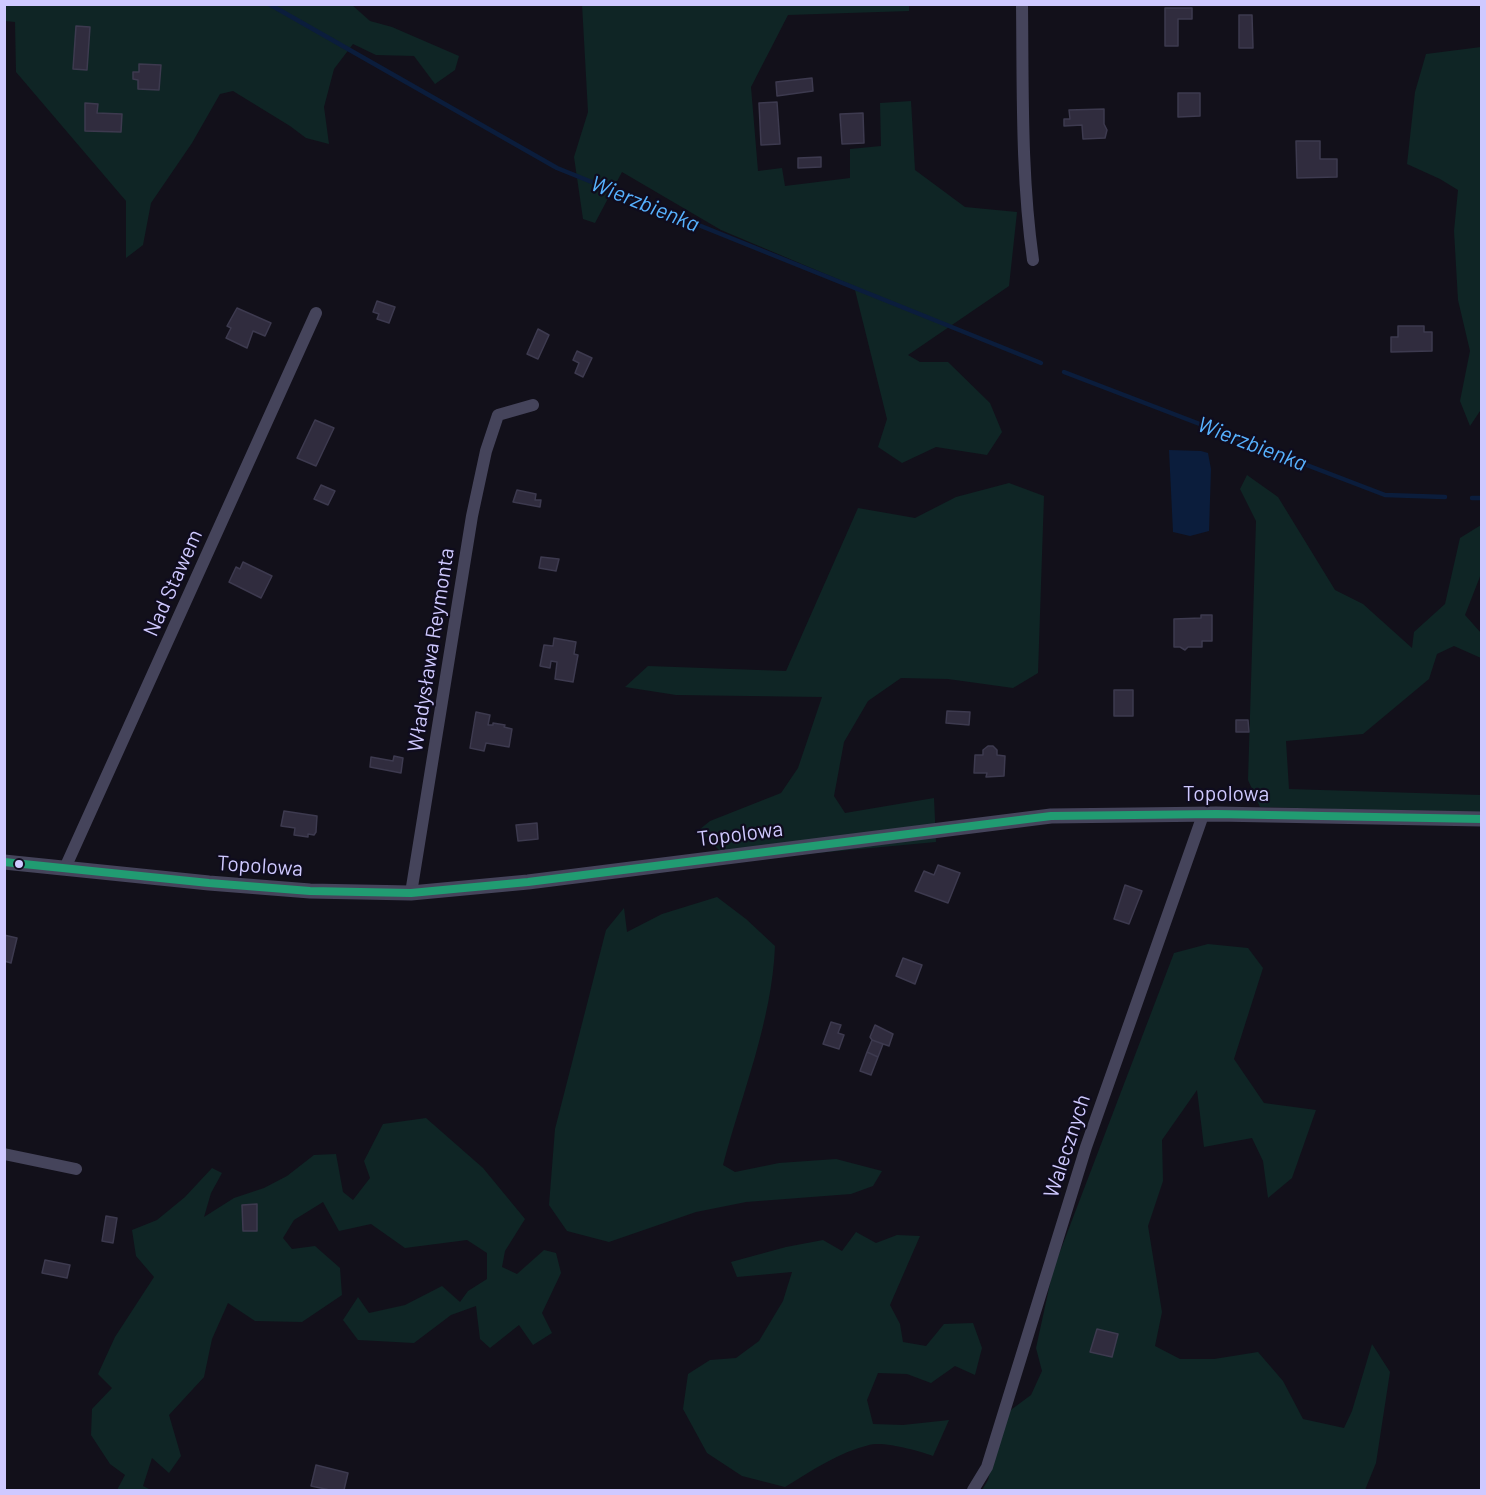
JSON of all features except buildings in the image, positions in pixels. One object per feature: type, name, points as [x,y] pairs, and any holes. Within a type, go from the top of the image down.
[{"type":"street","points":[[1022,4],[1025,177],[1033,260]]},
{"type":"street","name":"Nad Stawem","points":[[66,868],[316,313]]},
{"type":"street","name":"Władysława Reymonta","points":[[411,893],[472,516],[486,451],[498,416],[533,405]]},
{"type":"street","name":"Topolowa","points":[[4,862],[310,891],[411,893],[528,882],[1051,816],[1203,815],[1482,819]]},
{"type":"street","name":"Walecznych","points":[[973,1491],[987,1467],[1086,1148],[1203,815]]},
{"type":"street","points":[[4,1154],[76,1169]]},
{"type":"green space","points":[[582,4],[909,5],[909,11],[788,15],[751,87],[758,171],[782,168],[785,186],[850,178],[850,149],[881,146],[880,103],[911,101],[915,170],[965,207],[1017,212],[1009,286],[908,355],[920,362],[948,362],[990,403],[1002,432],[987,455],[936,447],[902,463],[878,447],[887,419],[854,286],[721,230],[622,172],[595,223],[583,219],[574,157],[588,112]]},
{"type":"green space","points":[[4,5],[352,5],[370,21],[392,27],[459,56],[455,70],[435,84],[414,56],[376,55],[353,44],[334,69],[324,107],[329,144],[306,138],[233,91],[220,94],[192,143],[151,203],[143,245],[126,258],[126,201],[16,72],[15,22],[5,21]]},
{"type":"green space","points":[[1481,47],[1482,408],[1470,426],[1460,401],[1470,351],[1458,300],[1454,231],[1458,190],[1407,164],[1415,92],[1426,54]]},
{"type":"green space","points":[[1247,475],[1278,497],[1335,590],[1363,604],[1412,648],[1414,632],[1445,604],[1460,538],[1481,525],[1481,574],[1465,615],[1481,633],[1481,658],[1454,646],[1437,654],[1429,679],[1363,734],[1286,741],[1289,789],[1481,795],[1481,813],[1260,807],[1248,780],[1256,521],[1240,489]]},
{"type":"green space","points":[[1009,483],[1044,496],[1038,673],[1013,688],[948,679],[901,678],[868,701],[844,742],[834,796],[845,813],[934,798],[936,842],[730,861],[699,830],[710,821],[781,793],[798,768],[822,697],[676,695],[625,687],[648,666],[786,671],[858,508],[915,518],[956,497]]},
{"type":"green space","points":[[717,897],[746,919],[775,946],[773,974],[762,1029],[723,1165],[735,1172],[779,1163],[836,1159],[882,1171],[873,1186],[851,1194],[746,1202],[696,1212],[609,1242],[567,1231],[549,1205],[555,1129],[606,930],[624,908],[627,932],[662,914]]},
{"type":"green space","points":[[1208,944],[1248,948],[1263,968],[1234,1059],[1264,1103],[1316,1110],[1292,1178],[1268,1198],[1263,1161],[1252,1138],[1204,1147],[1197,1090],[1162,1140],[1163,1181],[1148,1226],[1162,1312],[1155,1346],[1180,1359],[1214,1359],[1258,1352],[1283,1381],[1303,1419],[1344,1428],[1352,1411],[1372,1344],[1390,1372],[1376,1463],[1365,1490],[982,1490],[988,1480],[1004,1415],[1031,1395],[1042,1371],[1036,1348],[1053,1270],[1174,953]]},
{"type":"green space","points":[[426,1118],[483,1168],[525,1219],[505,1251],[502,1267],[517,1274],[544,1250],[556,1253],[561,1273],[542,1313],[552,1333],[533,1345],[519,1325],[490,1348],[480,1339],[476,1306],[451,1315],[414,1343],[358,1340],[343,1320],[358,1297],[369,1313],[405,1305],[442,1286],[460,1302],[468,1291],[487,1279],[487,1253],[467,1240],[405,1248],[371,1224],[339,1231],[323,1202],[294,1220],[283,1238],[292,1249],[315,1246],[340,1268],[342,1295],[302,1322],[255,1321],[228,1303],[212,1339],[204,1377],[169,1415],[181,1456],[169,1473],[152,1458],[143,1486],[151,1490],[117,1490],[125,1475],[110,1464],[91,1435],[92,1409],[112,1388],[98,1374],[115,1337],[154,1277],[136,1256],[132,1230],[157,1220],[185,1197],[212,1168],[222,1173],[211,1193],[204,1217],[234,1198],[264,1188],[287,1176],[314,1155],[336,1154],[343,1192],[353,1200],[370,1178],[364,1161],[383,1124]]},
{"type":"green space","points":[[856,1232],[876,1243],[897,1235],[920,1236],[890,1305],[900,1324],[903,1342],[926,1346],[944,1324],[973,1323],[982,1348],[975,1375],[955,1366],[931,1383],[907,1374],[878,1373],[867,1400],[873,1424],[903,1425],[949,1420],[933,1456],[901,1447],[875,1444],[836,1457],[785,1487],[742,1476],[707,1453],[683,1409],[688,1374],[710,1360],[736,1358],[759,1341],[783,1301],[792,1272],[737,1277],[731,1262],[823,1240],[842,1251]]},
{"type":"water","points":[[1169,450],[1208,453],[1211,469],[1209,531],[1190,536],[1173,532]]},
{"type":"waterway","name":"Wierzbienka","points":[[269,4],[557,168],[1041,363]]},
{"type":"waterway","name":"Wierzbienka","points":[[1064,372],[1385,495],[1445,497]]},
{"type":"waterway","name":"Wierzbienka","points":[[1472,498],[1482,498]]},
{"type":"transit line","points":[[4,862],[310,891],[411,893],[528,882],[1051,816],[1216,814],[1482,819]]}]
